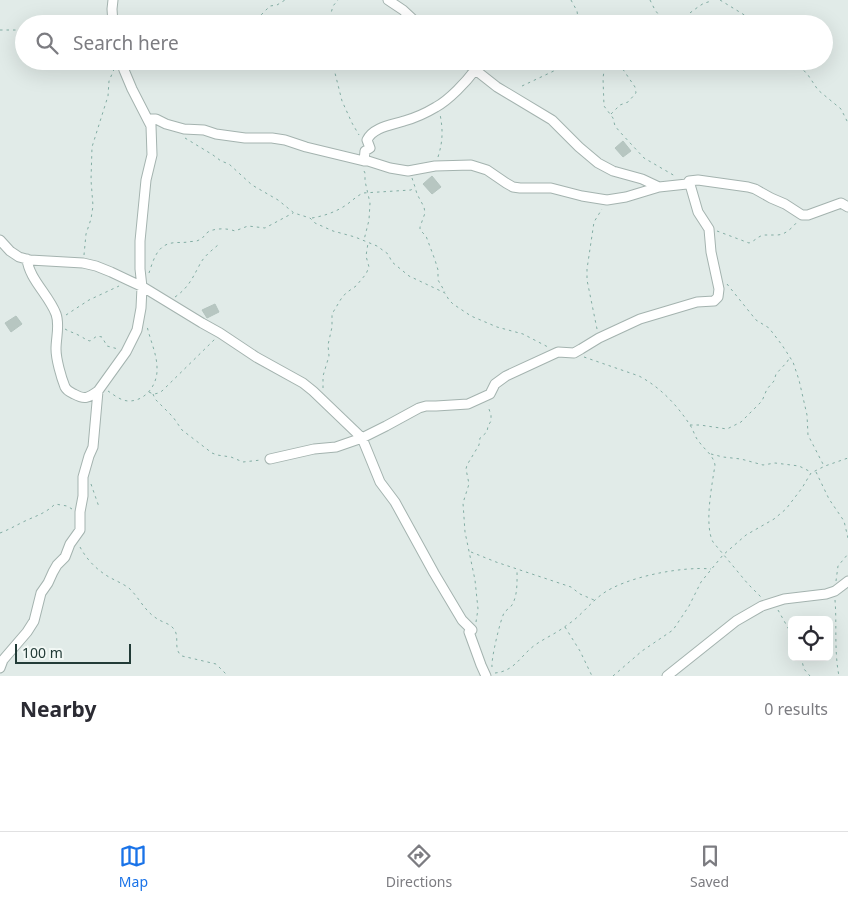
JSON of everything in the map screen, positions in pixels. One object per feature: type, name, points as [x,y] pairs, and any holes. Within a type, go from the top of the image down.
[{"type":"street","points":[[113,0],[113,15]]},
{"type":"street","points":[[388,0],[408,15]]},
{"type":"street","points":[[124,70],[151,126]]},
{"type":"street","points":[[364,161],[365,151],[370,148],[367,140],[373,132],[416,117],[442,104],[475,70],[510,95],[552,120],[578,147],[598,163],[614,171],[642,179],[659,187]]},
{"type":"street","points":[[27,259],[29,270],[54,310],[58,323],[56,350],[66,388],[69,392],[80,398],[88,398],[98,391],[126,352],[137,330],[142,287],[140,241],[146,180],[152,155],[150,119],[156,119],[184,129],[198,129],[216,134],[245,138],[278,139],[390,168],[408,170],[435,166],[471,165],[487,170],[513,187],[551,188],[607,200],[626,197],[659,187],[698,180],[755,189],[802,215],[808,215],[846,203]]},
{"type":"street","points":[[270,459],[336,446],[362,438],[426,406],[468,404],[490,394],[495,384],[506,376],[558,352],[574,353],[622,326],[697,302],[714,301],[718,297],[719,289],[711,257],[709,228],[698,212],[688,182]]},
{"type":"street","points":[[0,240],[10,251],[19,257],[83,263],[111,272],[142,287],[220,333],[256,357],[303,383],[362,438],[380,482],[395,502],[462,620],[472,630],[469,632],[481,665],[491,672]]},
{"type":"street","points":[[0,668],[34,621],[41,593],[80,530],[84,477],[93,447],[98,391]]},
{"type":"street","points":[[667,676],[736,621],[762,606],[784,599],[826,594],[835,591],[848,581]]},
{"type":"path","points":[[261,15],[270,6],[277,5],[285,0]]},
{"type":"path","points":[[330,15],[333,6],[338,0]]},
{"type":"path","points":[[571,0],[578,15]]},
{"type":"path","points":[[650,0],[659,15]]},
{"type":"path","points":[[688,15],[703,3],[712,0]]},
{"type":"path","points":[[720,0],[744,15]]},
{"type":"path","points":[[0,30],[15,30]]},
{"type":"path","points":[[83,263],[85,240],[93,206],[91,180],[92,147],[108,96],[110,76],[113,70]]},
{"type":"path","points":[[333,70],[342,101],[361,137]]},
{"type":"path","points":[[522,86],[556,70]]},
{"type":"path","points":[[604,70],[604,106],[620,132],[644,158],[688,182]]},
{"type":"path","points":[[610,114],[620,105],[628,102],[636,93],[635,87],[623,70]]},
{"type":"path","points":[[803,70],[818,90],[841,109],[848,123]]},
{"type":"path","points":[[435,166],[443,137],[439,111],[442,104]]},
{"type":"path","points":[[182,136],[221,161],[229,164],[252,185],[278,200],[294,213],[310,218],[333,231],[356,237],[382,250],[388,254],[392,262],[410,276],[446,293]]},
{"type":"path","points":[[364,161],[363,167],[370,203],[369,220],[364,241]]},
{"type":"path","points":[[408,170],[424,207],[425,213],[420,230],[426,236],[435,260],[438,280],[453,304],[471,316],[497,327],[523,334],[558,352]]},
{"type":"path","points":[[310,218],[329,214],[345,206],[356,196],[363,193],[411,190],[416,186]]},
{"type":"path","points":[[598,338],[590,299],[587,269],[594,222],[607,200]]},
{"type":"path","points":[[142,287],[156,254],[168,244],[201,240],[207,232],[216,230],[228,229],[235,231],[248,226],[265,228],[294,213]]},
{"type":"path","points":[[709,228],[750,243],[763,235],[776,235],[786,232],[802,215]]},
{"type":"path","points":[[320,399],[328,356],[332,314],[346,293],[360,282],[366,274],[369,267],[366,256],[368,243]]},
{"type":"path","points":[[172,299],[191,282],[199,265],[218,245]]},
{"type":"path","points":[[724,280],[756,320],[767,326],[790,356],[799,380],[807,415],[808,435],[825,466]]},
{"type":"path","points":[[126,352],[107,346],[102,337],[97,336],[90,341],[85,340],[58,323],[64,316],[89,300],[130,281]]},
{"type":"path","points":[[98,391],[103,389],[117,397],[130,401],[144,397],[149,391],[155,383],[157,367],[147,326]]},
{"type":"path","points":[[153,394],[157,394],[162,390],[201,354],[220,333]]},
{"type":"path","points":[[574,353],[639,376],[647,380],[671,400],[690,425],[698,442],[713,458],[715,465],[709,515],[712,542],[748,584],[779,612],[788,629]]},
{"type":"path","points":[[690,425],[727,429],[741,422],[762,401],[776,374],[790,356]]},
{"type":"path","points":[[149,391],[173,417],[182,430],[212,453],[243,462],[270,459]]},
{"type":"path","points":[[472,630],[478,609],[470,552],[465,532],[463,503],[469,484],[466,470],[469,460],[479,445],[480,438],[487,432],[491,421],[490,394]]},
{"type":"path","points":[[710,454],[763,465],[799,466],[812,473]]},
{"type":"path","points":[[614,676],[642,652],[673,630],[689,606],[701,582],[723,556],[746,535],[774,519],[786,509],[812,473],[848,458]]},
{"type":"path","points":[[816,471],[829,499],[844,521],[848,538]]},
{"type":"path","points":[[0,533],[45,513],[56,504],[67,506],[80,512]]},
{"type":"path","points":[[80,547],[90,562],[107,576],[129,589],[155,618],[174,628],[179,654],[216,664],[227,675]]},
{"type":"path","points":[[470,552],[571,587],[580,594],[595,600]]},
{"type":"path","points":[[839,676],[835,591],[838,566],[848,554]]},
{"type":"path","points":[[517,569],[512,605],[504,613],[492,655],[491,672],[505,672],[511,668],[534,646],[565,627],[595,600],[612,588],[634,579],[685,569],[712,569]]},
{"type":"path","points":[[565,627],[576,643],[592,676]]},
{"type":"path","points":[[802,661],[804,669],[810,676]]},
{"type":"building","points":[[623,141],[631,151],[623,157],[615,148]]},
{"type":"building","points":[[432,176],[441,187],[432,194],[423,184]]},
{"type":"building","points":[[215,304],[219,312],[207,318],[202,310]]},
{"type":"building","points":[[16,316],[22,324],[11,332],[5,323]]}]
